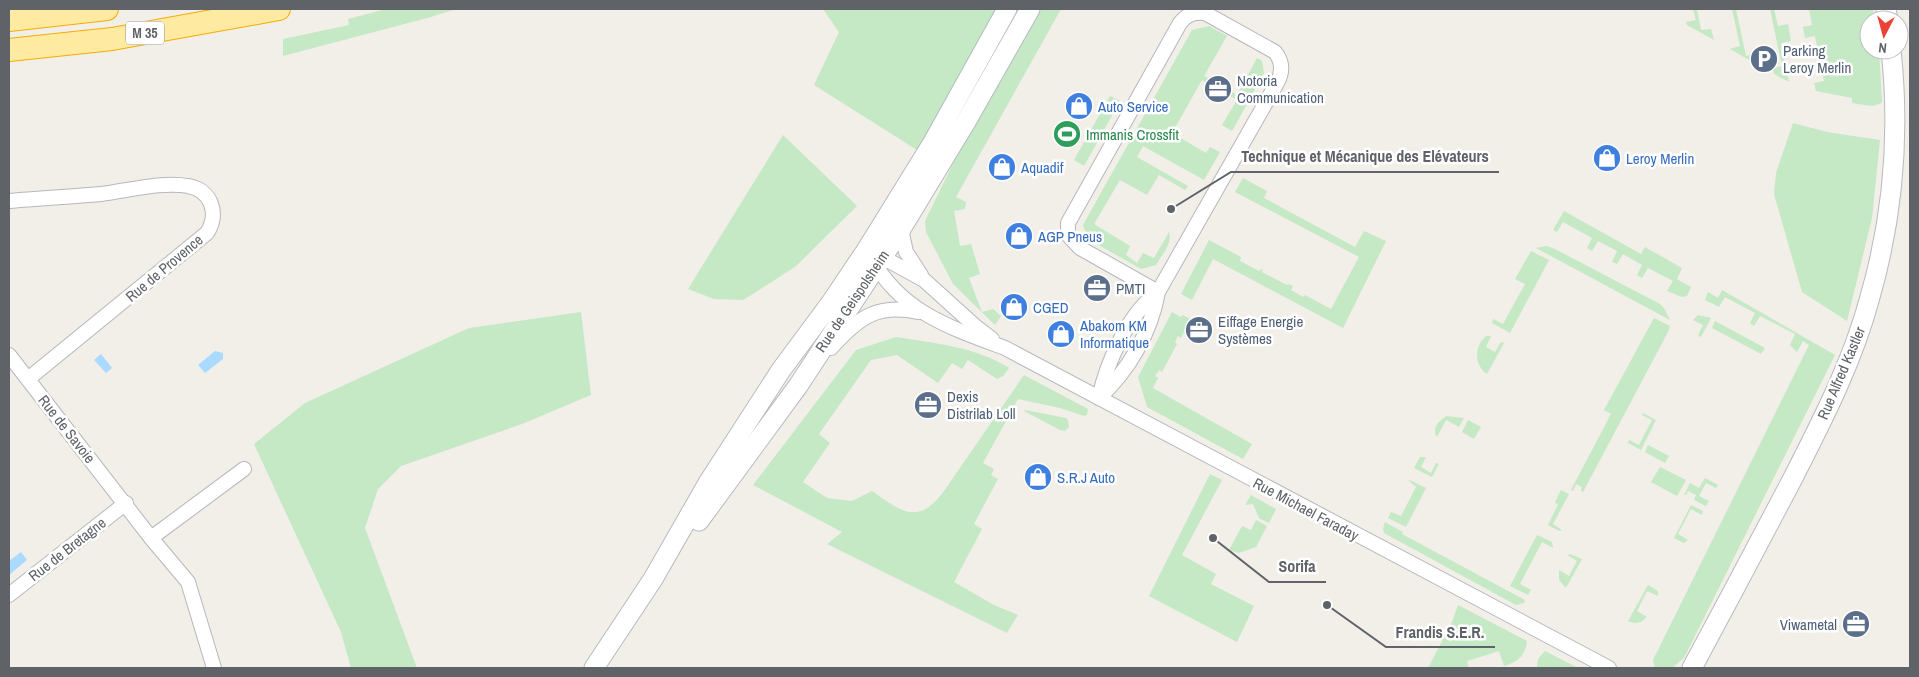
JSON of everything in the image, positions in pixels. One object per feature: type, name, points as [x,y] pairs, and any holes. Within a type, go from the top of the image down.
[{"type":"highway","points":[[9,20],[107,9]]},
{"type":"highway","name":"M 35","points":[[9,50],[112,38],[280,9]]},
{"type":"main road","name":"Rue de Geispolsheim","points":[[653,579],[697,524],[798,386],[875,258],[932,144],[1007,9]]},
{"type":"main road","name":"Rue de Geispolsheim","points":[[594,668],[653,579],[708,483],[781,370],[830,304],[901,229],[967,120],[1030,9]]},
{"type":"main road","name":"Rue Alfred Kastler","points":[[1692,668],[1827,411],[1852,354],[1882,249],[1893,171],[1895,113],[1892,60]]},
{"type":"street","points":[[1099,398],[1122,373],[1139,344],[1154,313],[1158,292],[1277,84],[1282,72],[1280,60],[1275,52],[1205,13],[1188,15],[1180,23],[1068,223],[1068,235],[1080,248],[1158,292]]},
{"type":"street","name":"Rue de Provence","points":[[9,201],[98,194],[176,185],[198,189],[207,196],[213,209],[212,226],[202,238],[28,379]]},
{"type":"street","name":"Rue Michael Faraday","points":[[901,229],[906,252],[924,280],[975,326],[1005,348]]},
{"type":"street","name":"Rue Michael Faraday","points":[[875,258],[924,280]]},
{"type":"street","name":"Rue Michael Faraday","points":[[875,258],[901,296],[921,312],[961,331],[1005,348],[1609,668]]},
{"type":"street","name":"Rue Michael Faraday","points":[[798,386],[843,335],[865,316],[891,309],[921,312]]},
{"type":"street","name":"Rue de Savoie","points":[[9,356],[188,582],[214,668]]},
{"type":"street","points":[[152,538],[244,469]]},
{"type":"street","name":"Rue de Bretagne","points":[[9,595],[126,503]]},
{"type":"green space","points":[[386,9],[456,9],[283,56],[283,39],[349,25],[348,19]]},
{"type":"green space","points":[[823,9],[998,9],[917,150],[814,85],[839,32]]},
{"type":"green space","points":[[1040,9],[1061,9],[956,197],[966,202],[965,209],[954,211],[960,246],[971,244],[980,274],[969,278],[982,312],[993,309],[1001,316],[995,325],[953,284],[926,232],[925,221],[963,143]]},
{"type":"green space","points":[[1693,9],[1697,9],[1701,30],[1711,29],[1714,40],[1687,25],[1686,22],[1696,20]]},
{"type":"green space","points":[[1732,9],[1736,9],[1746,56],[1756,54],[1758,65],[1730,49],[1740,46]]},
{"type":"green space","points":[[1770,9],[1774,9],[1778,26],[1788,24],[1791,41],[1781,43],[1789,82],[1774,74],[1773,68],[1782,66]]},
{"type":"green space","points":[[1809,9],[1873,9],[1859,10],[1859,60],[1880,60],[1882,102],[1872,106],[1852,103],[1852,98],[1816,91],[1814,83],[1824,81],[1815,36],[1805,38],[1803,27],[1812,25]]},
{"type":"green space","points":[[1209,26],[1227,36],[1204,76],[1218,84],[1216,88],[1202,80],[1172,133],[1206,153],[1210,147],[1220,152],[1204,180],[1143,146],[1137,157],[1188,186],[1185,190],[1159,175],[1147,195],[1120,180],[1094,224],[1130,246],[1126,255],[1137,263],[1143,253],[1154,258],[1169,232],[1168,245],[1156,265],[1141,269],[1088,239],[1083,225],[1192,30]]},
{"type":"green space","points":[[1257,58],[1262,61],[1264,73],[1232,131],[1222,125],[1237,100],[1220,90],[1222,87],[1237,95]]},
{"type":"green space","points":[[1110,96],[1120,101],[1084,166],[1074,160]]},
{"type":"green space","points":[[1793,123],[1827,132],[1880,140],[1872,218],[1847,321],[1802,292],[1774,194],[1776,173]]},
{"type":"green space","points":[[783,135],[857,206],[795,267],[743,300],[714,299],[688,289]]},
{"type":"green space","points":[[1243,178],[1267,191],[1264,198],[1355,247],[1364,231],[1386,241],[1343,328],[1213,259],[1192,300],[1181,294],[1209,240],[1241,257],[1240,261],[1259,271],[1261,269],[1263,270],[1262,272],[1287,285],[1293,286],[1291,290],[1303,297],[1305,295],[1331,309],[1359,257],[1235,192]]},
{"type":"green space","points":[[1564,211],[1641,254],[1645,247],[1682,268],[1677,279],[1691,287],[1687,296],[1682,297],[1667,291],[1673,281],[1648,268],[1642,278],[1637,275],[1642,265],[1623,254],[1617,264],[1612,262],[1617,251],[1598,241],[1592,251],[1587,248],[1592,238],[1563,222],[1557,232],[1553,230]]},
{"type":"green space","points":[[1546,246],[1660,304],[1670,320],[1536,248]]},
{"type":"green space","points":[[1531,251],[1549,260],[1510,333],[1492,323],[1493,319],[1503,324],[1525,284],[1515,279]]},
{"type":"green space","points":[[1722,290],[1835,355],[1684,658],[1672,668],[1655,668],[1653,660],[1809,345],[1803,341],[1797,352],[1790,345],[1795,334],[1760,316],[1754,326],[1750,323],[1755,313],[1725,297],[1719,307],[1705,300],[1708,292],[1718,298]]},
{"type":"green space","points":[[581,312],[591,395],[522,424],[401,466],[378,489],[365,528],[417,668],[351,668],[341,632],[254,444],[305,403],[469,328]]},
{"type":"green space","points":[[1172,312],[1181,317],[1183,315],[1199,324],[1195,333],[1186,328],[1181,338],[1178,336],[1175,342],[1177,344],[1162,372],[1159,370],[1155,376],[1158,378],[1153,388],[1252,444],[1243,459],[1147,407],[1138,377]]},
{"type":"green space","points":[[1698,315],[1711,318],[1701,337],[1698,335],[1703,325],[1693,320]]},
{"type":"green space","points":[[1654,318],[1670,326],[1668,332],[1583,492],[1581,491],[1582,487],[1576,484],[1573,491],[1571,490],[1611,414],[1604,410]]},
{"type":"green space","points":[[1715,321],[1765,348],[1761,354],[1712,328]]},
{"type":"green space","points":[[1486,336],[1491,336],[1486,347],[1495,352],[1501,342],[1504,343],[1487,374],[1480,366],[1477,355],[1479,345]]},
{"type":"green space","points":[[896,337],[969,351],[983,355],[1009,368],[1003,376],[997,379],[968,360],[962,369],[952,363],[938,383],[897,355],[871,360],[819,434],[830,443],[803,482],[827,498],[852,501],[872,491],[892,505],[910,512],[926,509],[944,491],[1024,375],[1088,409],[1087,415],[1084,416],[1060,408],[1018,399],[983,463],[994,469],[991,475],[998,479],[974,524],[982,529],[954,582],[994,605],[1018,615],[1007,633],[827,544],[842,532],[753,485],[856,350]]},
{"type":"green space","points":[[1025,410],[1066,418],[1069,427],[1065,431],[1060,430]]},
{"type":"green space","points":[[1643,413],[1656,420],[1641,450],[1628,443],[1629,440],[1639,445],[1652,420],[1642,415]]},
{"type":"green space","points":[[1446,416],[1464,418],[1459,427],[1446,420],[1437,437],[1435,428]]},
{"type":"green space","points":[[1468,420],[1481,427],[1474,439],[1462,432]]},
{"type":"green space","points":[[1648,445],[1669,456],[1665,463],[1645,452]]},
{"type":"green space","points":[[1420,457],[1426,457],[1421,467],[1431,473],[1436,463],[1439,464],[1432,477],[1414,468]]},
{"type":"green space","points":[[1660,467],[1686,480],[1677,496],[1651,482]]},
{"type":"green space","points":[[1210,474],[1222,480],[1182,555],[1216,574],[1211,584],[1254,606],[1237,642],[1149,596]]},
{"type":"green space","points":[[1705,478],[1718,485],[1716,488],[1706,483],[1699,496],[1709,501],[1706,506],[1694,500],[1696,495],[1688,491],[1684,495],[1690,483],[1699,488]]},
{"type":"green space","points":[[1408,480],[1426,488],[1406,527],[1388,518],[1391,512],[1401,516],[1416,487]]},
{"type":"green space","points":[[1561,490],[1569,494],[1553,524],[1562,530],[1559,531],[1548,525],[1558,505],[1555,502]]},
{"type":"green space","points":[[1251,495],[1276,509],[1269,523],[1259,518],[1253,504],[1245,505]]},
{"type":"green space","points":[[1691,505],[1703,511],[1702,515],[1691,509],[1678,534],[1688,540],[1684,543],[1674,538]]},
{"type":"green space","points":[[1256,520],[1267,526],[1256,547],[1239,553],[1229,550],[1242,526],[1251,530]]},
{"type":"green space","points":[[1385,522],[1403,532],[1402,534],[1525,600],[1524,603],[1516,605],[1384,533]]},
{"type":"green space","points":[[1537,535],[1552,542],[1553,548],[1542,542],[1520,584],[1531,590],[1528,595],[1510,586]]},
{"type":"green space","points":[[1570,554],[1582,559],[1566,588],[1559,580],[1559,570],[1569,576],[1577,561],[1567,555]]},
{"type":"green space","points":[[1648,585],[1658,591],[1658,596],[1647,591],[1637,611],[1647,617],[1641,622],[1634,623],[1628,621]]},
{"type":"green space","points":[[1458,605],[1527,641],[1525,651],[1520,658],[1504,666],[1499,651],[1467,661],[1469,668],[1428,668],[1452,622]]},
{"type":"green space","points":[[1545,651],[1578,668],[1537,668],[1538,659]]},
{"type":"water","points":[[215,351],[223,353],[223,359],[205,373],[198,365]]},
{"type":"water","points":[[101,354],[112,368],[106,373],[94,360]]},
{"type":"water","points":[[21,552],[27,560],[9,575],[9,561]]},
{"type":"place","name":"Parking Leroy Merlin","points":[[1764,59]]},
{"type":"place","name":"Notoria Communication","points":[[1218,89]]},
{"type":"place","name":"Auto Service","points":[[1079,106]]},
{"type":"place","name":"Immanis Crossfit","points":[[1067,134]]},
{"type":"place","name":"Leroy Merlin","points":[[1607,158]]},
{"type":"place","name":"Aquadif","points":[[1002,167]]},
{"type":"place","name":"Technique et Mécanique des Elévateurs","points":[[1171,209]]},
{"type":"place","name":"AGP Pneus","points":[[1019,236]]},
{"type":"place","name":"PMTI","points":[[1097,288]]},
{"type":"place","name":"CGED","points":[[1014,307]]},
{"type":"place","name":"Eiffage Energie Systèmes","points":[[1199,330]]},
{"type":"place","name":"Abakom KM Informatique","points":[[1061,334]]},
{"type":"place","name":"Dexis Distrilab Loll","points":[[928,405]]},
{"type":"place","name":"S.R.J Auto","points":[[1038,477]]},
{"type":"place","name":"Sorifa","points":[[1213,538]]},
{"type":"place","name":"Frandis S.E.R.","points":[[1327,605]]},
{"type":"place","name":"Viwametal","points":[[1856,624]]}]
